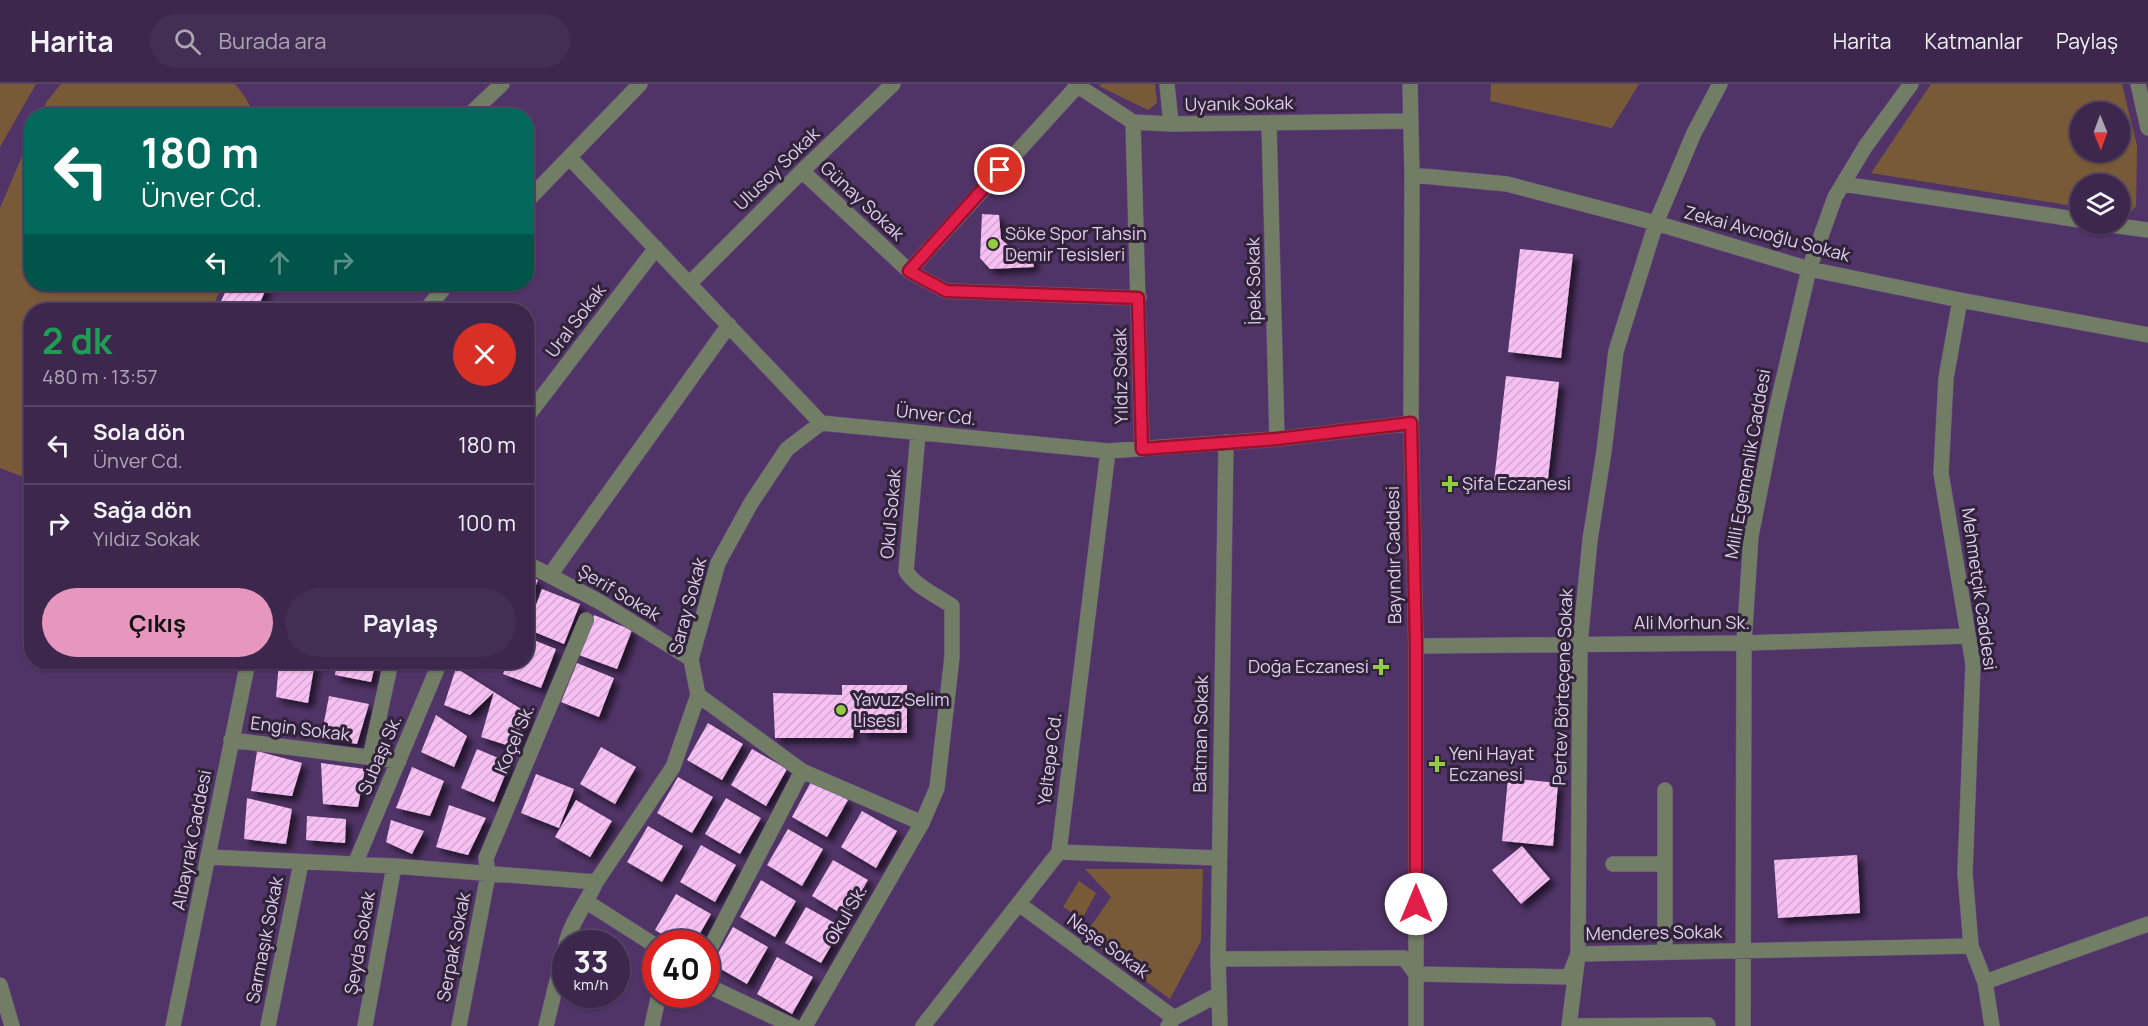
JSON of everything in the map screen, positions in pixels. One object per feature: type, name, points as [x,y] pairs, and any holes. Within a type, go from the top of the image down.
[{"type":"street","points":[[476,108],[502,84]]},
{"type":"street","points":[[534,194],[640,84]]},
{"type":"street","name":"Ulusoy Sokak","points":[[690,283],[893,84]]},
{"type":"street","points":[[1167,84],[1171,124]]},
{"type":"street","name":"Bayındır Caddesi","points":[[1410,84],[1413,175],[1411,423],[1416,646],[1416,1026]]},
{"type":"street","name":"Pertev Börteçene Sokak","points":[[1569,1026],[1578,954],[1580,643],[1590,540],[1616,351],[1656,224],[1694,134],[1720,84]]},
{"type":"street","name":"Milli Egemenlik Caddesi","points":[[1743,1026],[1744,643],[1751,536],[1775,415],[1809,269],[1835,197],[1865,147],[1911,84]]},
{"type":"street","points":[[2138,84],[2148,128]]},
{"type":"street","points":[[909,271],[1077,85]]},
{"type":"street","name":"Uyanık Sokak","points":[[1077,85],[1133,122],[1171,124],[1411,121]]},
{"type":"street","name":"Yıldız Sokak","points":[[1133,122],[1142,449]]},
{"type":"street","name":"İpek Sokak","points":[[1269,123],[1277,439]]},
{"type":"street","points":[[570,158],[821,423]]},
{"type":"street","name":"Günay Sokak","points":[[802,171],[909,271],[946,291],[1138,298]]},
{"type":"street","name":"Zekai Avcıoğlu Sokak","points":[[1413,175],[1507,184],[1656,224],[1809,269],[2148,335]]},
{"type":"street","points":[[1843,184],[2070,218]]},
{"type":"street","points":[[2130,228],[2148,230]]},
{"type":"street","name":"Ural Sokak","points":[[534,408],[656,248]]},
{"type":"street","points":[[432,303],[441,291]]},
{"type":"street","name":"Mehmetçik Caddesi","points":[[1960,300],[1946,378],[1941,473],[1973,664],[1965,873],[1971,946],[1985,982],[1992,1026]]},
{"type":"street","points":[[550,575],[729,325]]},
{"type":"street","name":"Ünver Cd.","points":[[821,423],[1108,452],[1277,439],[1411,423]]},
{"type":"street","name":"Saray Sokak","points":[[698,695],[691,659],[717,563],[751,503],[787,449],[821,423]]},
{"type":"street","name":"Okul Sokak","points":[[918,434],[906,571],[912,582],[936,594],[952,606],[952,657],[938,788],[922,823]]},
{"type":"street","name":"Batman Sokak","points":[[1220,1026],[1219,858],[1226,442]]},
{"type":"street","name":"Yeltepe Cd.","points":[[1059,852],[1108,452]]},
{"type":"street","name":"Şerif Sokak","points":[[534,566],[600,602],[691,659]]},
{"type":"street","name":"Koçel Sk.","points":[[488,875],[486,858],[586,620]]},
{"type":"street","name":"Ali Morhun Sk.","points":[[1416,646],[1744,643],[1968,636]]},
{"type":"street","name":"Albayrak Caddesi","points":[[173,1026],[246,669]]},
{"type":"street","points":[[370,758],[389,669]]},
{"type":"street","name":"Subaşı Sk.","points":[[355,864],[437,669]]},
{"type":"street","points":[[570,930],[596,882],[673,767],[698,695],[802,771],[922,823]]},
{"type":"street","name":"Engin Sokak","points":[[231,740],[399,761]]},
{"type":"street","points":[[719,930],[802,771]]},
{"type":"street","points":[[1665,790],[1665,952]]},
{"type":"street","name":"Okul Sk.","points":[[805,1026],[922,823]]},
{"type":"street","points":[[923,1026],[1059,852],[1219,858]]},
{"type":"street","points":[[209,857],[394,866],[596,882]]},
{"type":"street","name":"Sarmaşık Sokak","points":[[268,1026],[301,863]]},
{"type":"street","points":[[1613,864],[1665,864]]},
{"type":"street","name":"Şeyda Sokak","points":[[365,1026],[394,866]]},
{"type":"street","name":"Serpak Sokak","points":[[459,1026],[488,875]]},
{"type":"street","points":[[587,902],[642,937]]},
{"type":"street","name":"Neşe Sokak","points":[[1019,904],[1171,1022]]},
{"type":"street","points":[[1985,982],[2148,924]]},
{"type":"street","name":"Menderes Sokak","points":[[1416,974],[1569,977],[1578,954],[1971,946]]},
{"type":"street","points":[[1218,959],[1404,958],[1416,974]]},
{"type":"street","points":[[0,985],[12,1026]]},
{"type":"street","points":[[720,992],[793,1026]]},
{"type":"street","points":[[1171,1022],[1219,994]]},
{"type":"street","points":[[546,1026],[552,1001]]},
{"type":"street","points":[[652,1026],[656,1008]]},
{"type":"street","points":[[1569,1026],[1708,1025]]},
{"type":"shaded area","points":[[0,84],[36,84],[0,147]]},
{"type":"shaded area","points":[[61,84],[235,84],[251,108],[44,108]]},
{"type":"shaded area","points":[[1101,84],[1155,84],[1157,103],[1148,110],[1099,86]]},
{"type":"shaded area","points":[[1491,84],[1639,84],[1612,128],[1490,101]]},
{"type":"shaded area","points":[[1931,84],[2122,84],[2126,102],[2070,102],[2070,162],[2130,162],[2130,117],[2137,146],[2136,206],[2130,213],[2130,174],[2070,174],[2070,205],[1871,173]]},
{"type":"shaded area","points":[[24,151],[24,291],[220,291],[214,303],[24,303],[24,477],[0,468],[0,208]]},
{"type":"shaded area","points":[[1085,869],[1203,869],[1201,941],[1170,999],[1084,936],[1111,897]]},
{"type":"shaded area","points":[[1079,881],[1096,893],[1082,919],[1063,907]]},
{"type":"building","name":"Söke Spor Tahsin Demir Tesisleri","points":[[982,214],[999,215],[1001,239],[1011,248],[1031,250],[1034,267],[990,269],[980,258]]},
{"type":"building","points":[[1520,249],[1573,254],[1561,358],[1508,352]]},
{"type":"building","points":[[226,291],[265,291],[260,303],[220,303]]},
{"type":"building","points":[[1506,376],[1559,382],[1547,487],[1494,481]]},
{"type":"building","points":[[534,578],[538,580],[534,590]]},
{"type":"building","points":[[542,589],[580,604],[564,644],[534,632],[534,610]]},
{"type":"building","points":[[594,615],[632,630],[617,669],[579,655]]},
{"type":"building","points":[[534,640],[556,649],[541,688],[503,674],[505,669],[534,669]]},
{"type":"building","points":[[577,663],[614,678],[599,717],[561,702]]},
{"type":"building","points":[[278,669],[314,669],[308,703],[276,697]]},
{"type":"building","points":[[336,669],[374,669],[371,682],[335,675]]},
{"type":"building","points":[[456,669],[494,692],[470,715],[444,705]]},
{"type":"building","name":"Yavuz Selim Lisesi","points":[[842,685],[907,685],[907,733],[860,733],[860,725],[854,726],[853,738],[775,738],[773,693],[842,695]]},
{"type":"building","points":[[494,692],[529,714],[516,748],[481,737]]},
{"type":"building","points":[[329,696],[369,704],[357,744],[321,738]]},
{"type":"building","points":[[436,715],[467,736],[454,767],[421,752]]},
{"type":"building","points":[[708,723],[743,744],[722,780],[687,760]]},
{"type":"building","points":[[601,747],[636,767],[615,804],[580,784]]},
{"type":"building","points":[[477,749],[510,763],[494,802],[461,788]]},
{"type":"building","points":[[752,749],[787,769],[766,806],[731,785]]},
{"type":"building","points":[[257,751],[302,763],[292,796],[251,791]]},
{"type":"building","points":[[321,763],[365,769],[358,807],[323,804]]},
{"type":"building","points":[[412,767],[444,781],[430,816],[396,808]]},
{"type":"building","points":[[536,774],[574,789],[559,828],[521,813]]},
{"type":"building","points":[[678,777],[713,797],[692,833],[657,813]]},
{"type":"building","points":[[1508,778],[1558,783],[1553,846],[1502,841]]},
{"type":"building","points":[[812,780],[848,800],[827,837],[792,817]]},
{"type":"building","points":[[247,798],[292,809],[286,844],[244,839]]},
{"type":"building","points":[[726,798],[761,818],[740,854],[705,834]]},
{"type":"building","points":[[576,800],[612,821],[590,857],[555,837]]},
{"type":"building","points":[[449,805],[486,818],[468,855],[436,847]]},
{"type":"building","points":[[862,811],[897,831],[876,868],[841,847]]},
{"type":"building","points":[[307,816],[346,819],[345,843],[306,840]]},
{"type":"building","points":[[391,820],[424,831],[412,854],[386,842]]},
{"type":"building","points":[[648,826],[683,846],[662,882],[627,862]]},
{"type":"building","points":[[788,829],[823,849],[802,886],[767,865]]},
{"type":"building","points":[[701,845],[736,865],[715,902],[680,882]]},
{"type":"building","points":[[1522,846],[1550,879],[1521,904],[1492,870]]},
{"type":"building","points":[[1857,855],[1860,913],[1778,918],[1774,860]]},
{"type":"building","points":[[833,860],[868,880],[847,917],[812,896]]},
{"type":"building","points":[[761,880],[796,901],[775,937],[740,917]]},
{"type":"building","points":[[676,894],[711,914],[702,930],[655,930]]},
{"type":"building","points":[[806,907],[842,927],[821,963],[785,943]]},
{"type":"building","points":[[733,927],[768,947],[747,984],[720,969],[720,950]]},
{"type":"building","points":[[777,957],[813,977],[792,1014],[757,994]]},
{"type":"place","name":"Söke Spor Tahsin Demir Tesisleri","points":[[993,244]]},
{"type":"place","name":"Şifa Eczanesi","points":[[1450,484]]},
{"type":"place","name":"Doğa Eczanesi","points":[[1381,667]]},
{"type":"place","name":"Yavuz Selim Lisesi","points":[[841,710]]},
{"type":"place","name":"Yeni Hayat Eczanesi","points":[[1437,764]]},
{"type":"route","points":[[1000,170],[909,271],[946,291],[1138,298],[1142,449],[1277,439],[1411,423],[1416,646],[1416,904]]}]
